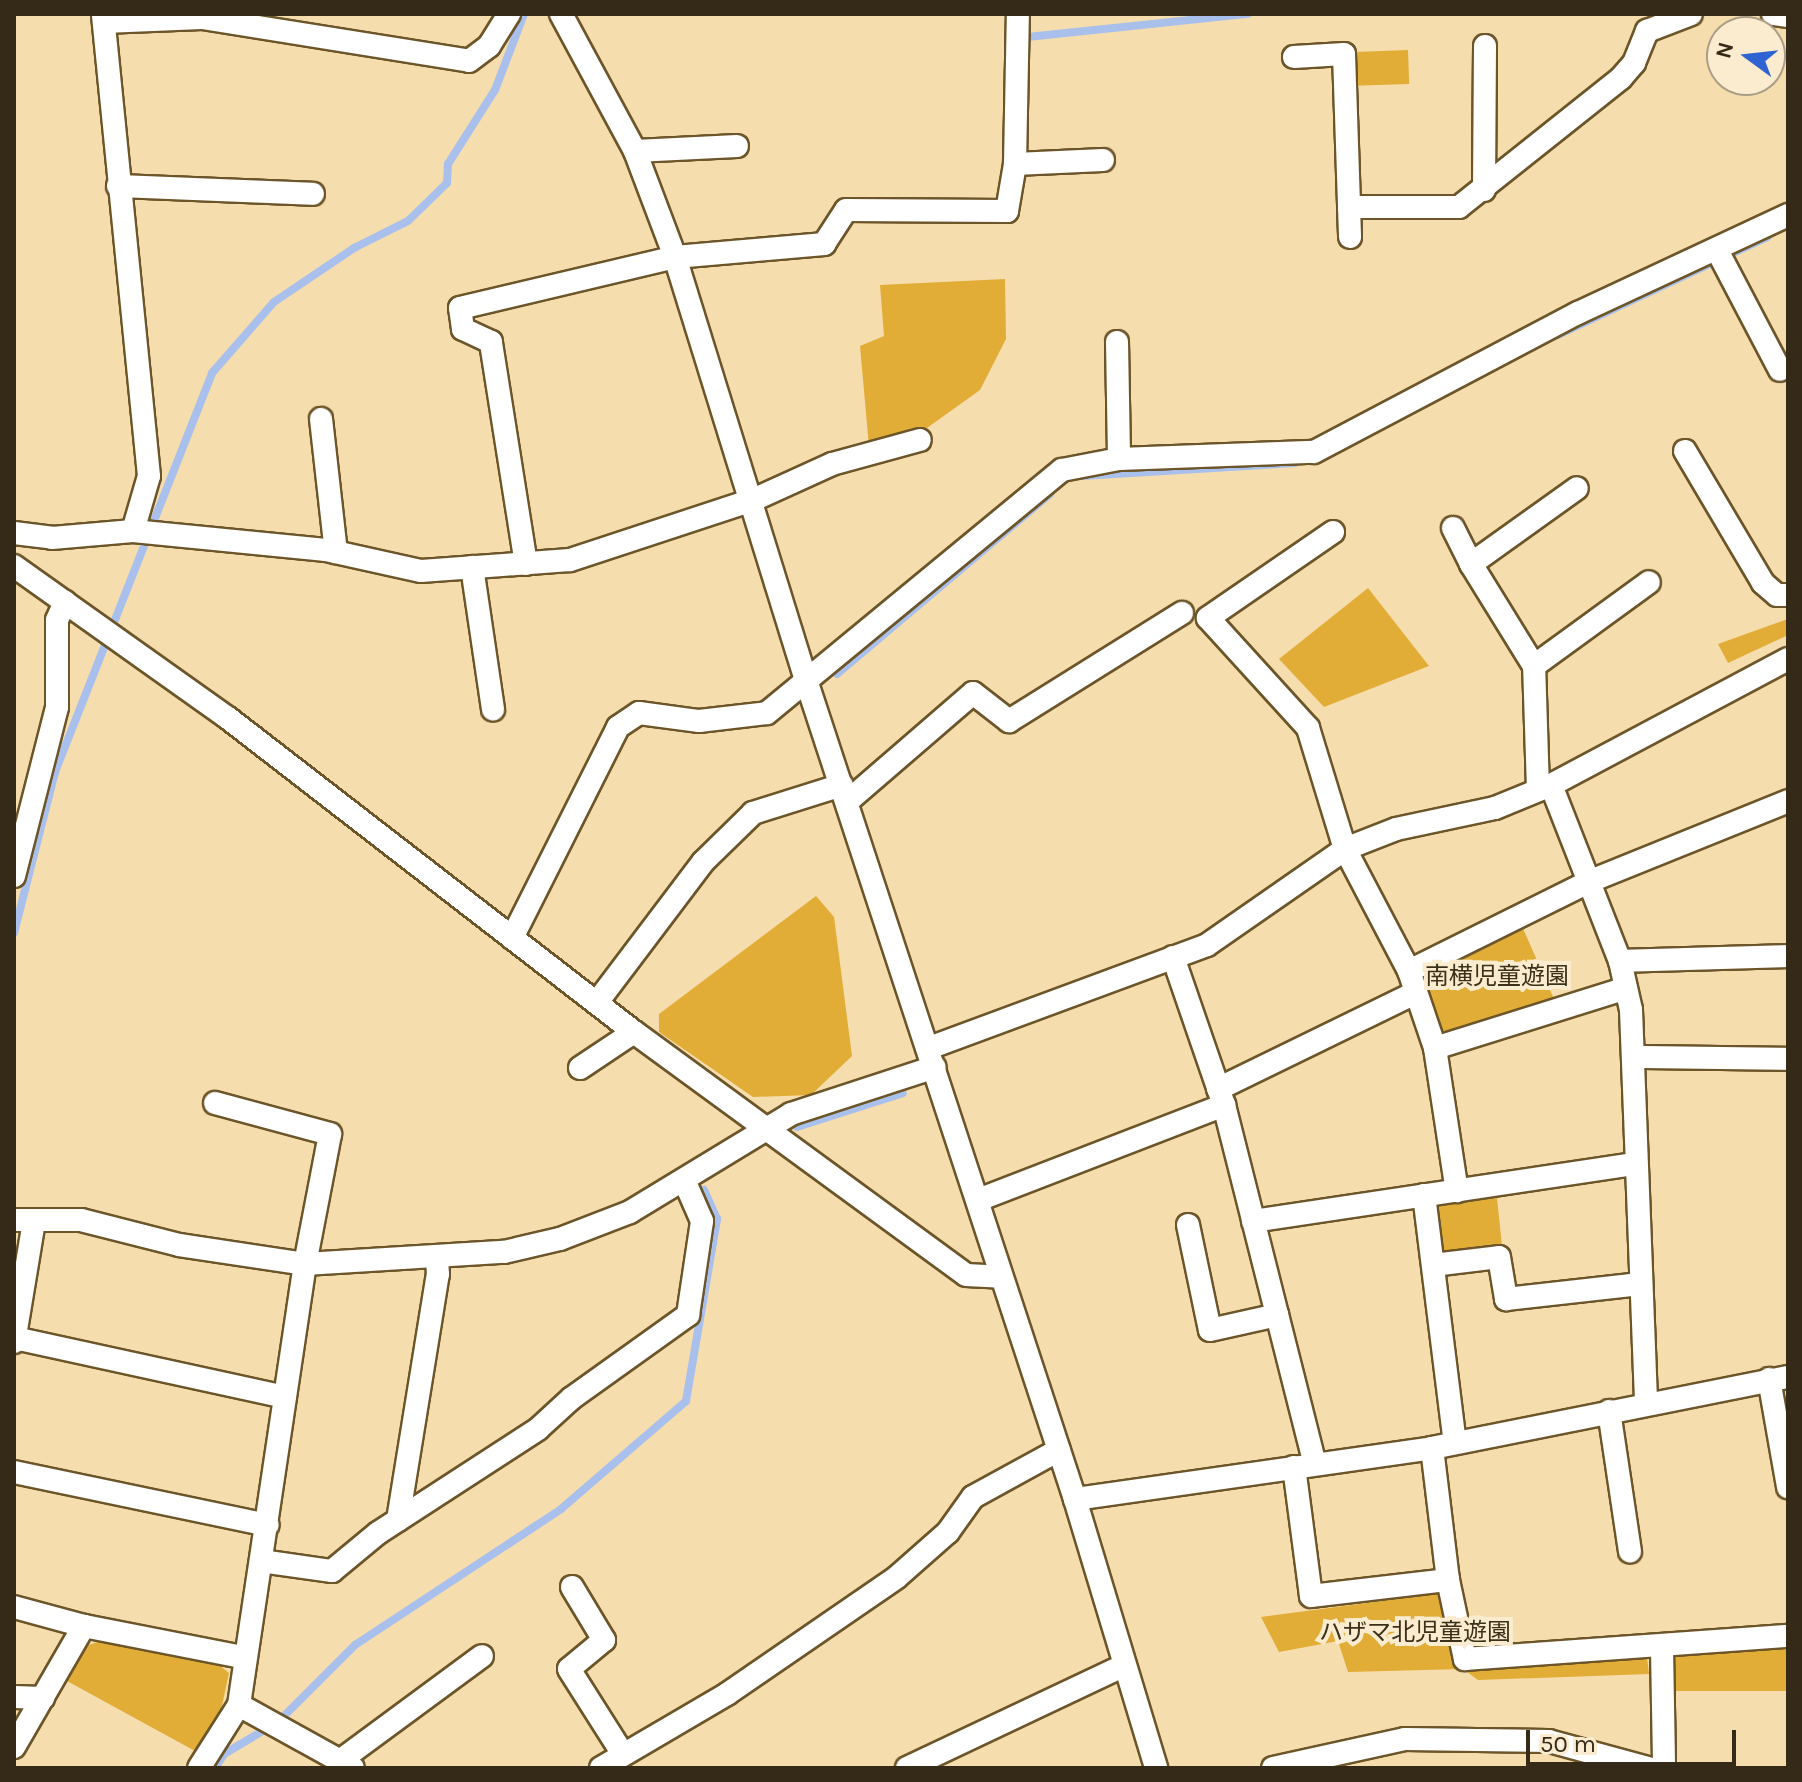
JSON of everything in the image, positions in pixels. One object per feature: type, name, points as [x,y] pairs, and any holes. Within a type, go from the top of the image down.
[{"type":"street","points":[[133,531],[149,476],[103,18],[202,18],[469,61],[489,46],[509,14]]},
{"type":"street","points":[[561,14],[635,151],[675,257],[753,500],[807,683],[1075,1499],[1156,1768]]},
{"type":"street","points":[[526,564],[491,342],[463,329],[460,308],[675,257],[824,244],[846,210],[1007,211],[1015,164],[1018,14]]},
{"type":"street","points":[[1650,14],[1683,17]]},
{"type":"street","points":[[1773,14],[1788,16]]},
{"type":"street","points":[[1349,207],[1459,207],[1621,78],[1634,63],[1647,31],[1683,17]]},
{"type":"street","points":[[1484,190],[1485,46]]},
{"type":"street","points":[[1294,57],[1344,54],[1350,237]]},
{"type":"street","points":[[635,151],[737,146]]},
{"type":"street","points":[[1015,164],[1103,160]]},
{"type":"street","points":[[118,186],[313,194]]},
{"type":"street","points":[[512,938],[618,727],[639,713],[699,721],[767,713],[1062,470],[1119,459],[1314,452],[1578,313],[1722,259],[1788,215]]},
{"type":"street","points":[[1722,259],[1780,370]]},
{"type":"street","points":[[1117,342],[1119,459]]},
{"type":"street","points":[[321,419],[336,552]]},
{"type":"street","points":[[14,533],[52,538],[133,531],[158,533],[336,552],[421,571],[570,560],[753,500],[832,464],[920,440]]},
{"type":"street","points":[[1685,451],[1763,583],[1777,595],[1788,595]]},
{"type":"street","points":[[1471,564],[1577,488]]},
{"type":"street","points":[[1453,528],[1471,564],[1534,666],[1545,788],[1620,961],[1626,988],[1634,1057],[1634,1164],[1646,1404]]},
{"type":"street","points":[[1333,532],[1208,618],[1308,728],[1345,849],[1409,971],[1435,1048],[1457,1191]]},
{"type":"street","points":[[14,566],[228,718],[598,1001],[634,1032],[966,1275],[1001,1277]]},
{"type":"street","points":[[472,567],[493,709]]},
{"type":"street","points":[[1534,666],[1649,582]]},
{"type":"street","points":[[14,876],[57,707],[57,620],[65,602]]},
{"type":"street","points":[[598,1001],[703,862],[753,813],[845,793],[973,693],[1009,721],[1182,613]]},
{"type":"street","points":[[285,1397],[14,1340],[24,1220],[81,1220],[179,1245],[305,1264],[437,1258],[560,1239],[630,1212],[768,1131],[791,1114],[1207,945],[1345,849],[1396,829],[1495,808],[1545,788],[1788,659]]},
{"type":"street","points":[[1409,971],[1588,882],[1788,801]]},
{"type":"street","points":[[1620,961],[1788,956]]},
{"type":"street","points":[[1173,957],[1221,1097],[1277,1315],[1305,1466],[1311,1596],[1448,1580]]},
{"type":"street","points":[[1435,1048],[1626,988]]},
{"type":"street","points":[[978,1200],[1221,1097],[1415,993]]},
{"type":"street","points":[[580,1068],[634,1032]]},
{"type":"street","points":[[1634,1057],[1788,1059]]},
{"type":"street","points":[[199,1768],[239,1705],[242,1657],[268,1525],[305,1264],[330,1134],[215,1103]]},
{"type":"street","points":[[1253,1221],[1634,1164]]},
{"type":"street","points":[[261,1561],[332,1571],[398,1520],[538,1429],[572,1398],[688,1315],[702,1221],[684,1180]]},
{"type":"street","points":[[1424,1195],[1455,1443]]},
{"type":"street","points":[[1188,1225],[1210,1330],[1277,1315]]},
{"type":"street","points":[[1433,1265],[1499,1257],[1506,1299],[1640,1284]]},
{"type":"street","points":[[398,1520],[438,1274],[437,1258]]},
{"type":"street","points":[[1075,1499],[1432,1448],[1778,1378],[1788,1487]]},
{"type":"street","points":[[1609,1411],[1630,1551]]},
{"type":"street","points":[[1432,1448],[1448,1580],[1465,1659],[1662,1648],[1788,1636]]},
{"type":"street","points":[[601,1768],[727,1694],[897,1577],[948,1532],[973,1497],[1059,1450]]},
{"type":"street","points":[[14,1472],[268,1525]]},
{"type":"street","points":[[572,1587],[604,1640],[569,1669],[623,1754]]},
{"type":"street","points":[[14,1607],[84,1626],[242,1657]]},
{"type":"street","points":[[14,1747],[84,1626]]},
{"type":"street","points":[[1662,1648],[1664,1768]]},
{"type":"street","points":[[239,1705],[259,1719],[347,1764],[482,1656]]},
{"type":"street","points":[[907,1768],[1123,1666]]},
{"type":"street","points":[[14,1697],[43,1698]]},
{"type":"street","points":[[1273,1768],[1405,1739],[1549,1741],[1648,1768]]},
{"type":"green space","points":[[1408,50],[1409,84],[1355,86],[1354,52]]},
{"type":"green space","points":[[1005,279],[1006,339],[980,390],[920,433],[869,447],[860,346],[884,336],[880,285]]},
{"type":"green space","points":[[1368,588],[1429,666],[1324,707],[1279,659]]},
{"type":"green space","points":[[1788,619],[1788,635],[1728,663],[1718,644]]},
{"type":"green space","points":[[816,896],[834,917],[852,1056],[811,1095],[753,1097],[659,1032],[659,1014]]},
{"type":"green space","name":"南横児童遊園","points":[[1521,924],[1554,999],[1440,1036],[1417,973]]},
{"type":"green space","points":[[1497,1198],[1502,1248],[1444,1254],[1438,1204]]},
{"type":"green space","name":"ハザマ北児童遊園","points":[[1443,1593],[1461,1663],[1647,1657],[1649,1674],[1478,1680],[1463,1669],[1348,1672],[1338,1641],[1279,1652],[1261,1617]]},
{"type":"green space","points":[[106,1639],[218,1664],[229,1673],[220,1715],[195,1751],[67,1681],[83,1647]]},
{"type":"green space","points":[[1671,1643],[1788,1643],[1788,1691],[1671,1691]]},
{"type":"waterway","points":[[14,933],[55,772],[212,373],[274,302],[354,248],[408,221],[447,183],[448,164],[495,90],[524,14]]},
{"type":"waterway","points":[[1018,38],[1248,14]]},
{"type":"waterway","points":[[1558,335],[1767,237]]},
{"type":"waterway","points":[[1082,476],[1295,463]]},
{"type":"waterway","points":[[837,674],[1050,494]]},
{"type":"waterway","points":[[797,1127],[903,1093]]},
{"type":"waterway","points":[[215,1768],[224,1754],[278,1722],[355,1645],[561,1509],[686,1401],[717,1219],[704,1190]]}]
